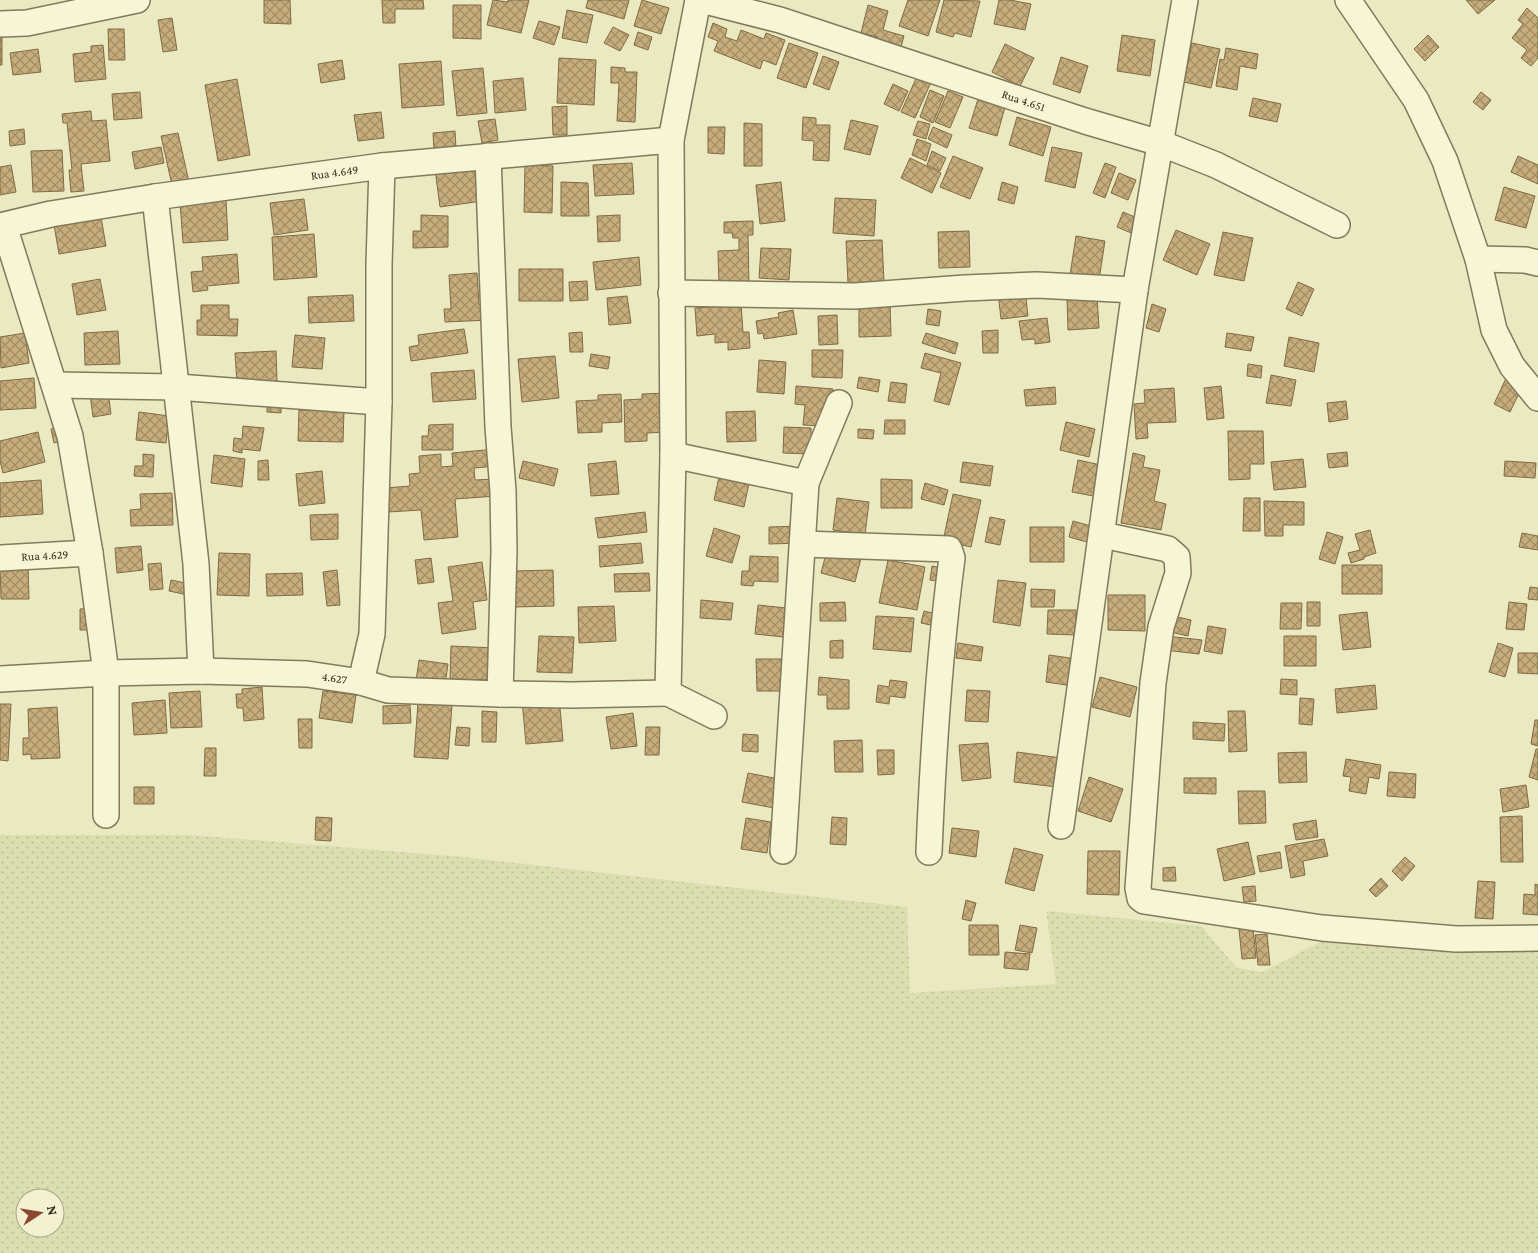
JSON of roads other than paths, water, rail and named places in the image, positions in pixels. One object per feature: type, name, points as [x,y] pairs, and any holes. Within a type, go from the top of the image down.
[{"type":"street","points":[[0,24],[27,23],[137,0]]},
{"type":"street","points":[[699,0],[671,140],[673,455],[668,693],[714,716]]},
{"type":"street","name":"Rua 4.651","points":[[699,0],[784,10],[1085,121],[1160,143],[1216,165],[1337,225]]},
{"type":"street","points":[[1062,826],[1135,290],[1185,0]]},
{"type":"street","points":[[1348,0],[1416,100],[1445,161],[1478,259],[1494,330],[1512,366],[1538,398]]},
{"type":"street","name":"Rua 4.649","points":[[2,226],[51,214],[155,197],[382,166],[671,140]]},
{"type":"street","points":[[488,156],[498,426],[503,491],[504,551],[500,694]]},
{"type":"street","points":[[361,682],[372,634],[379,402],[379,265],[382,166]]},
{"type":"street","points":[[155,197],[196,564],[201,671]]},
{"type":"street","points":[[2,226],[70,436],[90,553],[106,673],[106,816]]},
{"type":"street","points":[[1478,259],[1525,260],[1538,263]]},
{"type":"street","points":[[671,293],[856,296],[1038,285],[1135,290]]},
{"type":"street","points":[[55,385],[177,387],[379,402]]},
{"type":"street","points":[[783,851],[806,483],[839,403]]},
{"type":"street","points":[[673,455],[806,483]]},
{"type":"street","points":[[1102,535],[1168,549],[1177,557],[1178,573],[1161,627],[1153,683],[1138,888],[1140,898],[1144,901],[1322,928],[1456,939],[1538,938]]},
{"type":"street","points":[[803,544],[949,549],[952,558],[934,730],[929,852]]},
{"type":"street","name":"Rua 4.629","points":[[0,558],[90,553]]},
{"type":"street","name":"4.627","points":[[0,679],[106,673],[201,671],[306,674],[361,682],[388,690],[572,695],[668,693]]}]
